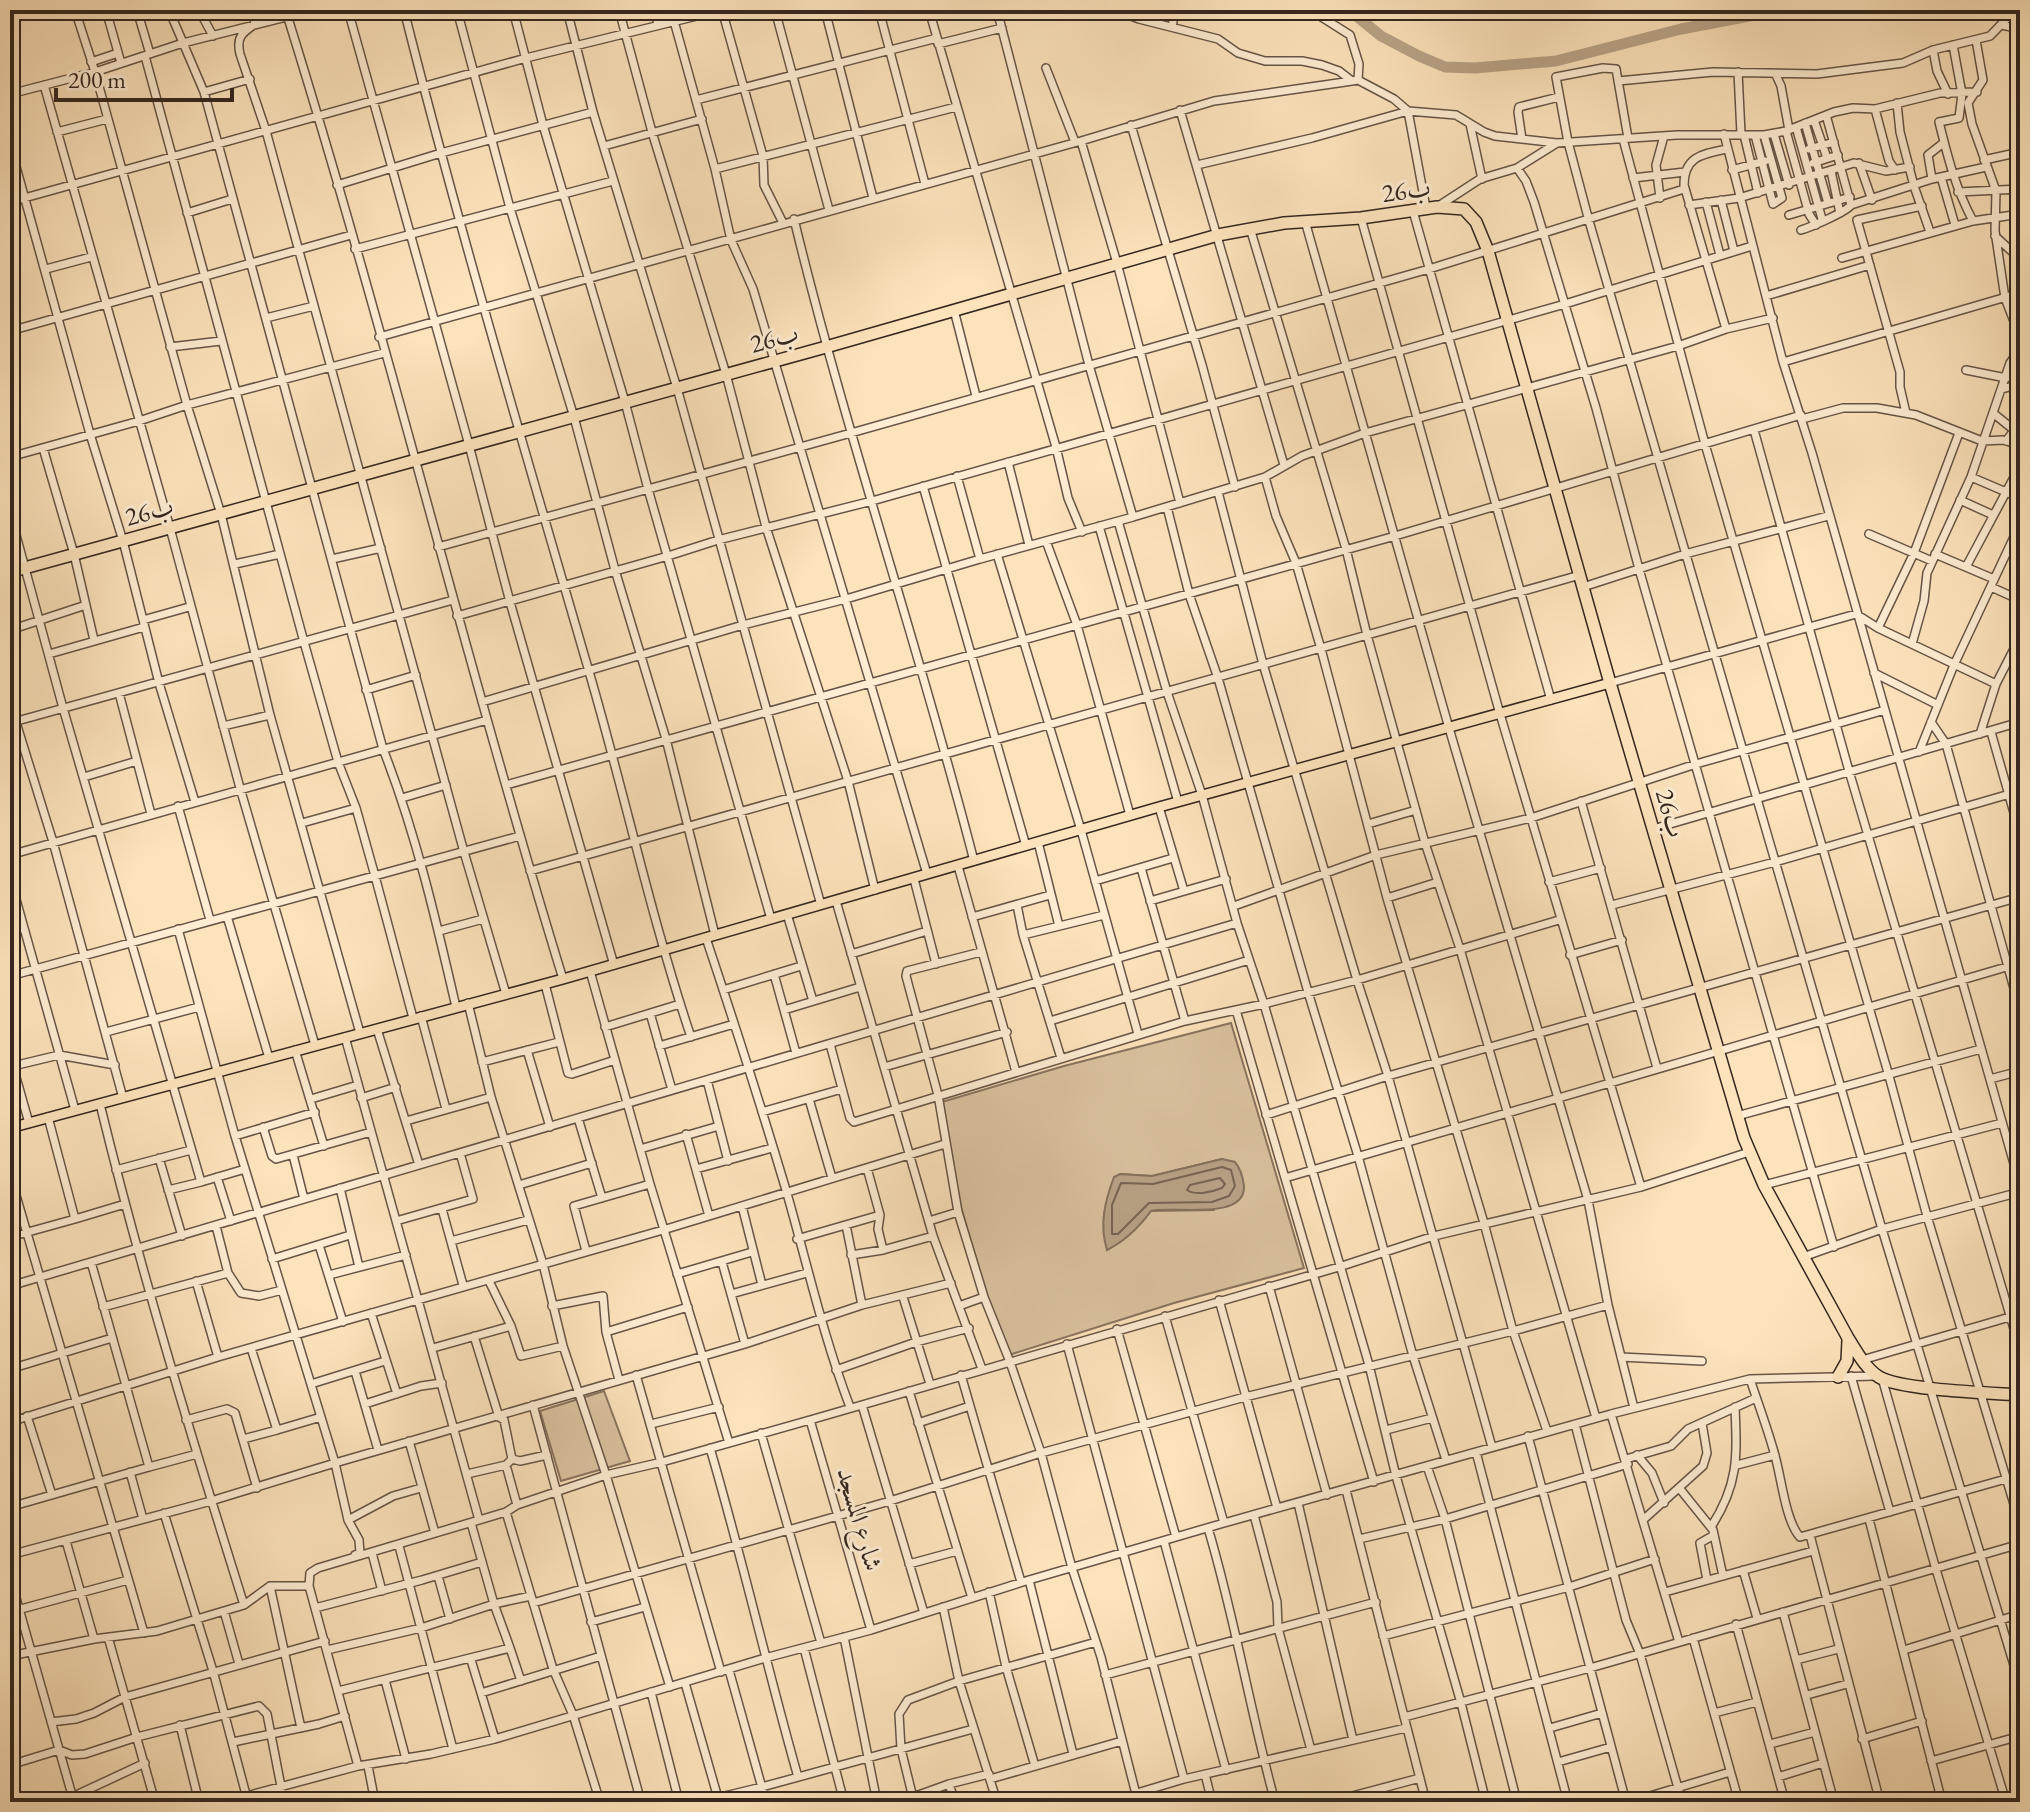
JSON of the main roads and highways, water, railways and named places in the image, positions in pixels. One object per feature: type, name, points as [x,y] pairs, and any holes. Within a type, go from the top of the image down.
[{"type":"highway","name":"26ب","points":[[10,572],[826,347],[1218,235],[1305,221],[1361,218],[1432,208],[1457,207],[1467,211],[1476,222],[1488,251],[1554,489],[1737,1116],[1764,1185],[1848,1338],[1862,1360],[1880,1377],[1931,1387],[2020,1395]]},
{"type":"highway","points":[[1838,1377],[1847,1361],[1848,1338]]},
{"type":"main road","points":[[10,1128],[614,965],[1130,815],[1610,683]]},
{"type":"water","points":[[1222,1159],[1235,1162],[1243,1180],[1241,1197],[1233,1204],[1205,1210],[1151,1211],[1131,1233],[1107,1250],[1103,1231],[1104,1213],[1114,1177],[1120,1174],[1152,1176]]},
{"type":"waterway","points":[[1349,10],[1381,36],[1419,56],[1445,67],[1475,68],[1556,61],[1681,29],[1782,10]]}]
